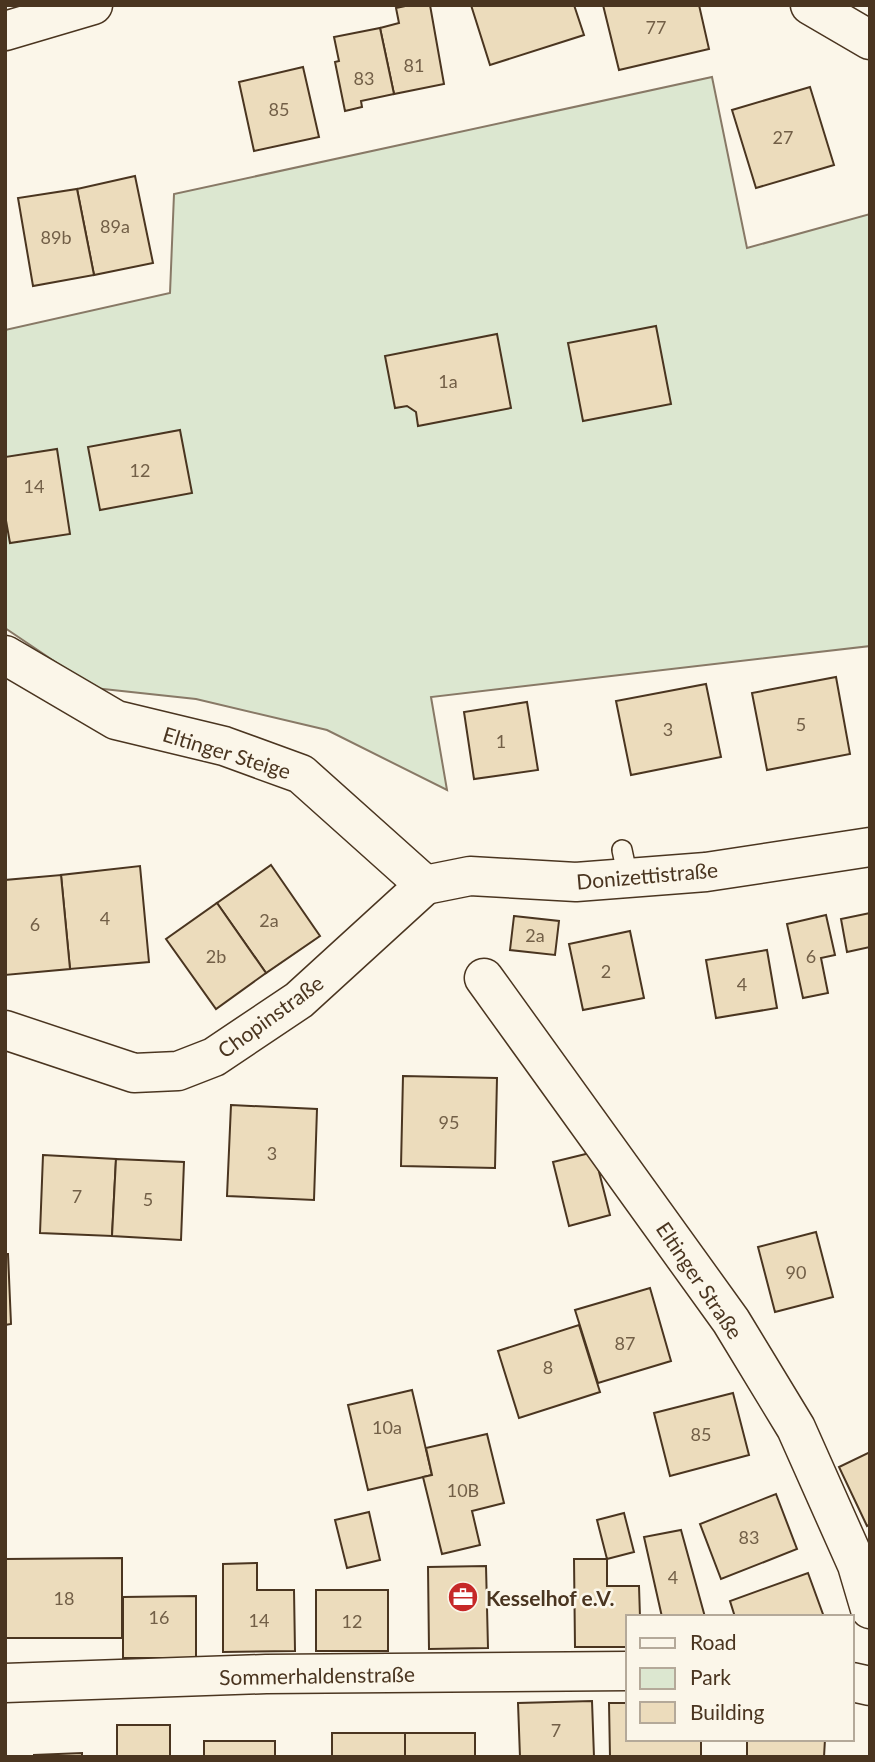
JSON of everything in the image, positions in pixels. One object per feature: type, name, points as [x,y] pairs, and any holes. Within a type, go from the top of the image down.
[{"type":"street","points":[[5,31],[93,5]]},
{"type":"street","points":[[810,5],[870,40]]},
{"type":"street","name":"Eltinger Steige","points":[[5,655],[116,720],[224,746],[301,774],[425,885]]},
{"type":"street","name":"Donizettistraße","points":[[425,885],[470,876],[576,882],[625,864],[706,872],[870,847]]},
{"type":"street","name":"Chopinstraße","points":[[5,1030],[134,1073],[178,1071],[214,1057],[299,1000],[425,885]]},
{"type":"street","name":"Eltinger Straße","points":[[484,978],[731,1321],[796,1428],[857,1565],[870,1609]]},
{"type":"street","name":"Sommerhaldenstraße","points":[[5,1683],[266,1674],[626,1671]]},
{"type":"green space","points":[[712,77],[747,248],[870,214],[870,646],[431,697],[447,790],[327,730],[196,699],[94,688],[5,628],[5,330],[170,293],[174,194]]},
{"type":"building","points":[[430,5],[444,84],[394,94],[380,28],[399,23],[396,8]]},
{"type":"building","points":[[471,5],[574,5],[584,35],[490,65]]},
{"type":"building","points":[[603,5],[699,5],[709,49],[619,70]]},
{"type":"building","points":[[380,28],[394,94],[361,101],[362,107],[345,111],[335,62],[339,61],[334,37]]},
{"type":"building","points":[[303,67],[319,137],[254,151],[239,82]]},
{"type":"building","points":[[810,87],[834,165],[756,188],[732,110]]},
{"type":"building","points":[[135,176],[153,263],[94,275],[77,189]]},
{"type":"building","points":[[77,189],[94,275],[33,286],[18,198]]},
{"type":"building","points":[[656,326],[671,404],[583,421],[568,343]]},
{"type":"building","points":[[497,334],[511,408],[418,426],[416,412],[407,406],[395,408],[385,356]]},
{"type":"building","points":[[180,430],[192,493],[100,510],[88,447]]},
{"type":"building","points":[[57,449],[70,534],[10,543],[5,515],[5,457]]},
{"type":"building","points":[[836,677],[850,754],[767,770],[752,693]]},
{"type":"building","points":[[706,684],[721,757],[631,775],[616,701]]},
{"type":"building","points":[[527,702],[538,770],[474,779],[464,712]]},
{"type":"building","points":[[271,865],[320,936],[266,973],[217,903]]},
{"type":"building","points":[[140,866],[149,962],[70,969],[61,875]]},
{"type":"building","points":[[61,875],[70,969],[5,975],[5,880]]},
{"type":"building","points":[[217,903],[266,973],[216,1009],[166,939]]},
{"type":"building","points":[[870,913],[870,947],[847,952],[841,919]]},
{"type":"building","points":[[826,915],[835,955],[821,958],[828,993],[803,998],[787,924]]},
{"type":"building","points":[[514,916],[559,921],[555,955],[510,950]]},
{"type":"building","points":[[630,931],[644,998],[583,1010],[569,944]]},
{"type":"building","points":[[767,950],[777,1008],[716,1018],[706,960]]},
{"type":"building","points":[[403,1076],[497,1078],[495,1168],[401,1166]]},
{"type":"building","points":[[231,1105],[317,1109],[314,1200],[227,1196]]},
{"type":"building","points":[[594,1152],[610,1215],[569,1226],[553,1162]]},
{"type":"building","points":[[43,1155],[116,1159],[112,1236],[40,1233]]},
{"type":"building","points":[[116,1159],[184,1162],[181,1240],[112,1236]]},
{"type":"building","points":[[816,1232],[833,1297],[775,1312],[758,1247]]},
{"type":"building","points":[[5,1254],[8,1254],[11,1324],[5,1325]]},
{"type":"building","points":[[650,1288],[671,1361],[598,1383],[575,1310]]},
{"type":"building","points":[[579,1325],[600,1392],[519,1418],[498,1351]]},
{"type":"building","points":[[412,1390],[432,1475],[368,1490],[348,1405]]},
{"type":"building","points":[[733,1393],[749,1455],[670,1476],[654,1413]]},
{"type":"building","points":[[487,1434],[504,1503],[472,1511],[480,1545],[442,1554],[423,1477],[432,1475],[426,1448]]},
{"type":"building","points":[[870,1452],[870,1524],[867,1526],[839,1467]]},
{"type":"building","points":[[776,1494],[797,1549],[721,1579],[700,1524]]},
{"type":"building","points":[[369,1512],[380,1560],[347,1568],[335,1520]]},
{"type":"building","points":[[624,1513],[634,1552],[607,1559],[597,1520]]},
{"type":"building","points":[[681,1530],[704,1615],[662,1615],[644,1537]]},
{"type":"building","points":[[122,1558],[122,1638],[5,1638],[5,1559]]},
{"type":"building","points":[[574,1559],[607,1559],[607,1586],[639,1586],[640,1615],[626,1615],[626,1647],[575,1647]]},
{"type":"building","points":[[257,1563],[257,1590],[294,1590],[295,1651],[223,1652],[223,1564]]},
{"type":"building","points":[[486,1566],[488,1648],[429,1649],[428,1567]]},
{"type":"building","points":[[808,1573],[823,1615],[734,1615],[730,1601]]},
{"type":"building","points":[[316,1590],[388,1590],[388,1651],[316,1651]]},
{"type":"building","points":[[196,1596],[196,1658],[123,1658],[123,1597]]},
{"type":"building","points":[[592,1701],[594,1757],[520,1757],[518,1703]]},
{"type":"building","points":[[609,1703],[626,1703],[626,1741],[701,1741],[701,1757],[610,1757]]},
{"type":"building","points":[[117,1725],[170,1725],[170,1757],[117,1757]]},
{"type":"building","points":[[332,1733],[405,1733],[405,1757],[332,1757]]},
{"type":"building","points":[[405,1733],[475,1733],[475,1757],[405,1757]]},
{"type":"building","points":[[204,1741],[275,1741],[275,1757],[204,1757]]},
{"type":"building","points":[[747,1741],[825,1741],[824,1757],[747,1757]]},
{"type":"building","points":[[82,1753],[82,1757],[34,1757],[34,1755]]},
{"type":"place","name":"Kesselhof e.V.","points":[[463,1597]]}]
